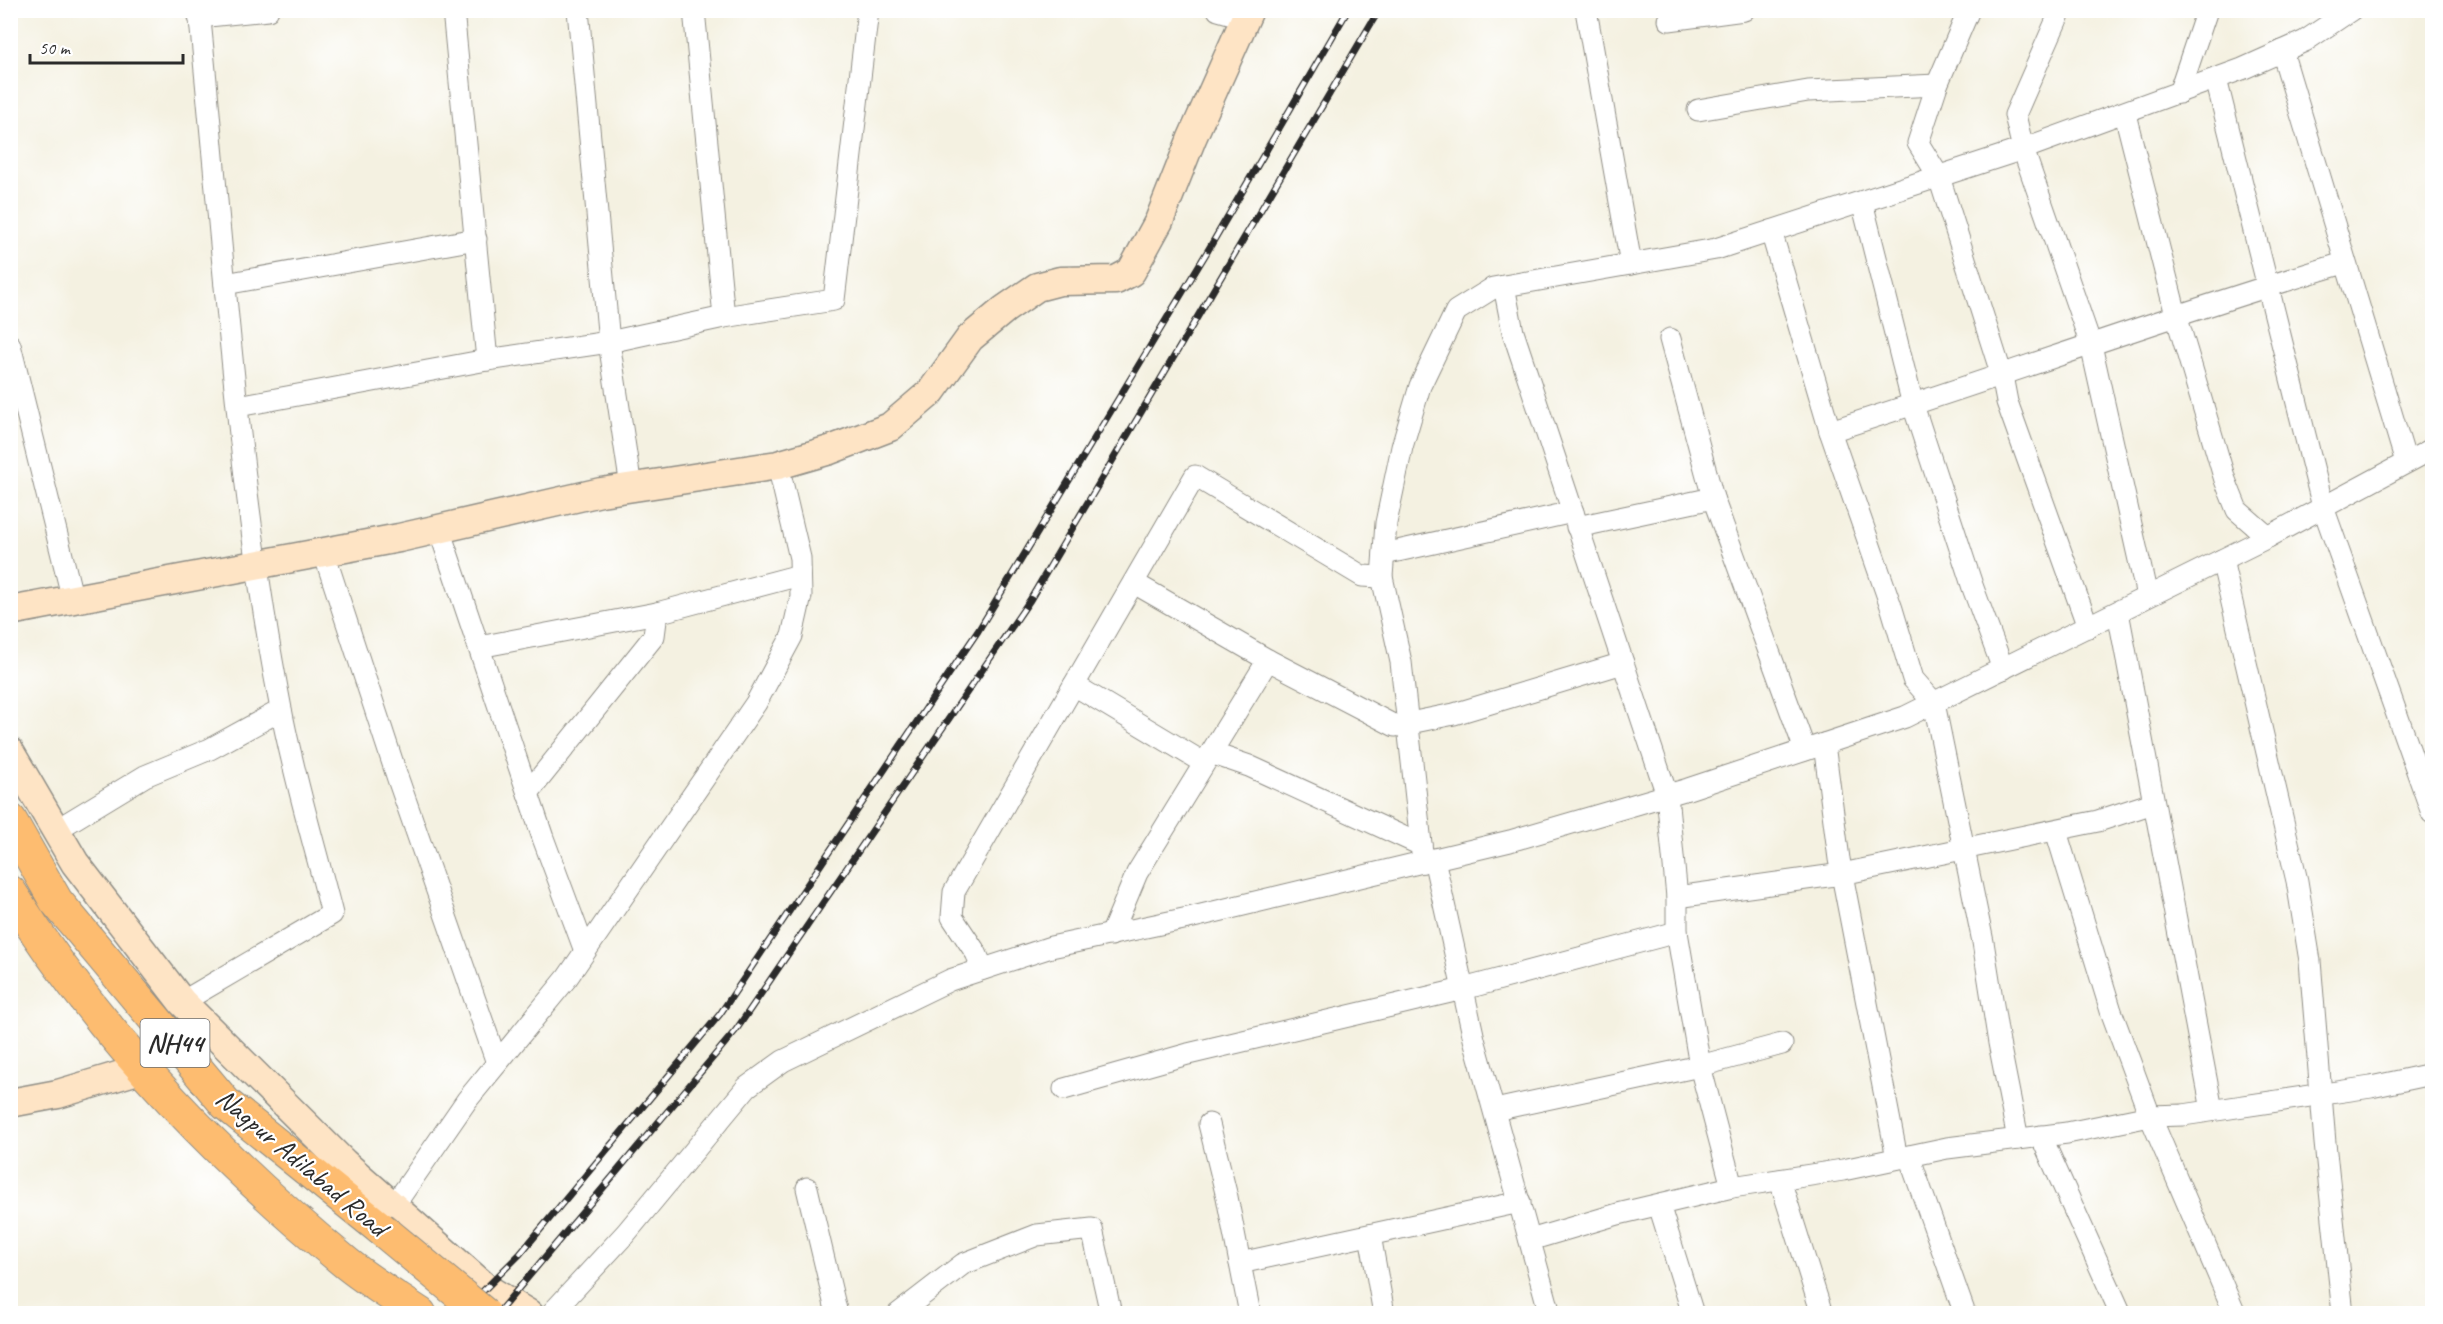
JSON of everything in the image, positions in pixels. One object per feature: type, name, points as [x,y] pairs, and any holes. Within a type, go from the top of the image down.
[{"type":"highway","name":"Nagpur Adilabad Road","points":[[10,820],[56,901],[226,1104],[387,1218],[484,1314]]},
{"type":"highway","name":"Nagpur Adilabad Road","points":[[10,892],[39,937],[141,1069],[210,1142],[346,1263],[420,1314]]},
{"type":"street","points":[[182,1002],[332,914],[281,710],[258,566],[238,406],[199,14],[268,10]]},
{"type":"street","points":[[453,10],[487,360]]},
{"type":"street","points":[[578,10],[609,342],[631,487]]},
{"type":"street","points":[[694,10],[724,317]]},
{"type":"street","points":[[238,406],[487,360],[609,342],[724,317],[834,300],[868,10]]},
{"type":"street","points":[[10,611],[324,553],[631,487],[778,465],[830,450],[890,427],[931,392],[970,338],[1005,309],[1037,287],[1060,281],[1116,280],[1131,272],[1159,221],[1191,138],[1247,14],[1218,10]]},
{"type":"street","points":[[1586,10],[1631,264]]},
{"type":"street","points":[[1669,20],[1744,10]]},
{"type":"street","points":[[1968,10],[1937,86],[1918,143],[1939,177],[2002,376],[2007,402],[2088,627]]},
{"type":"street","points":[[2061,10],[2014,116],[2023,149],[2091,345],[2147,596]]},
{"type":"street","points":[[2179,93],[2207,10]]},
{"type":"street","points":[[1550,1314],[1426,856],[1401,662],[1382,578],[1386,523],[1400,458],[1420,386],[1456,311],[1492,288],[1716,249],[2023,149],[2125,114],[2216,79],[2305,41],[2351,10]]},
{"type":"street","points":[[2282,51],[2344,263],[2406,462]]},
{"type":"street","points":[[2216,79],[2323,507],[2433,813]]},
{"type":"street","points":[[1698,110],[1808,91],[1937,86]]},
{"type":"street","points":[[2125,114],[2176,315],[2224,480],[2237,510],[2268,537]]},
{"type":"street","points":[[1862,202],[1913,405],[1973,588],[2003,669]]},
{"type":"street","points":[[1771,231],[1830,431],[1892,609],[1913,679],[1934,703],[1964,849],[2018,1139]]},
{"type":"street","points":[[225,284],[476,239]]},
{"type":"street","points":[[1830,431],[2002,376],[2176,315],[2344,263]]},
{"type":"street","points":[[1504,286],[1513,332],[1666,795],[1677,897],[1677,932],[1700,1066],[1732,1187]]},
{"type":"street","points":[[1670,339],[1713,498],[1814,747],[1903,1157],[1965,1314]]},
{"type":"street","points":[[10,345],[73,600]]},
{"type":"street","points":[[551,1314],[626,1233],[747,1087],[783,1061],[840,1031],[950,980],[1051,947],[1110,935],[1666,795],[1905,717],[2268,537],[2406,462],[2433,450]]},
{"type":"street","points":[[387,1218],[467,1100],[567,978],[756,703],[792,636],[801,596],[800,558],[778,465]]},
{"type":"street","points":[[983,969],[976,953],[952,917],[954,892],[1195,476],[1362,576],[1382,578]]},
{"type":"street","points":[[1384,554],[1713,498]]},
{"type":"street","points":[[439,529],[528,793],[585,951]]},
{"type":"street","points":[[324,553],[398,778],[497,1063]]},
{"type":"street","points":[[2222,560],[2297,881],[2310,961],[2343,1314]]},
{"type":"street","points":[[479,646],[657,613],[800,575]]},
{"type":"street","points":[[1134,583],[1268,660],[1395,726],[1455,714],[1623,663]]},
{"type":"street","points":[[2118,612],[2212,1110]]},
{"type":"street","points":[[528,793],[654,636],[657,613]]},
{"type":"street","points":[[1110,935],[1137,873],[1268,660]]},
{"type":"street","points":[[1074,685],[1207,758],[1249,766],[1426,856]]},
{"type":"street","points":[[56,830],[145,776],[210,749],[281,710]]},
{"type":"street","points":[[10,752],[75,863],[182,1002],[344,1163],[387,1218],[450,1258],[486,1288],[529,1314]]},
{"type":"street","points":[[1677,897],[1842,874],[2056,831],[2098,821],[2153,803]]},
{"type":"street","points":[[2056,831],[2111,1011],[2150,1116],[2235,1314]]},
{"type":"street","points":[[1064,1089],[1188,1054],[1463,989],[1677,932]]},
{"type":"street","points":[[1495,1110],[1700,1066],[1782,1044]]},
{"type":"street","points":[[10,1103],[58,1094],[141,1069]]},
{"type":"street","points":[[1530,1240],[1659,1204],[1732,1187],[1947,1148],[2041,1136],[2150,1116],[2212,1110],[2321,1094],[2433,1074]]},
{"type":"street","points":[[1209,1124],[1250,1314]]},
{"type":"street","points":[[2041,1136],[2121,1314]]},
{"type":"street","points":[[1780,1180],[1822,1314]]},
{"type":"street","points":[[807,1188],[837,1314]]},
{"type":"street","points":[[1240,1263],[1520,1202]]},
{"type":"street","points":[[1659,1204],[1693,1314]]},
{"type":"street","points":[[898,1314],[963,1264],[1037,1235],[1092,1229],[1111,1314]]},
{"type":"street","points":[[1370,1235],[1384,1314]]},
{"type":"railway","points":[[460,1314],[520,1254],[720,1014],[978,631],[1207,252],[1348,10]]},
{"type":"railway","points":[[497,1314],[736,1030],[1030,600],[1379,10]]}]
